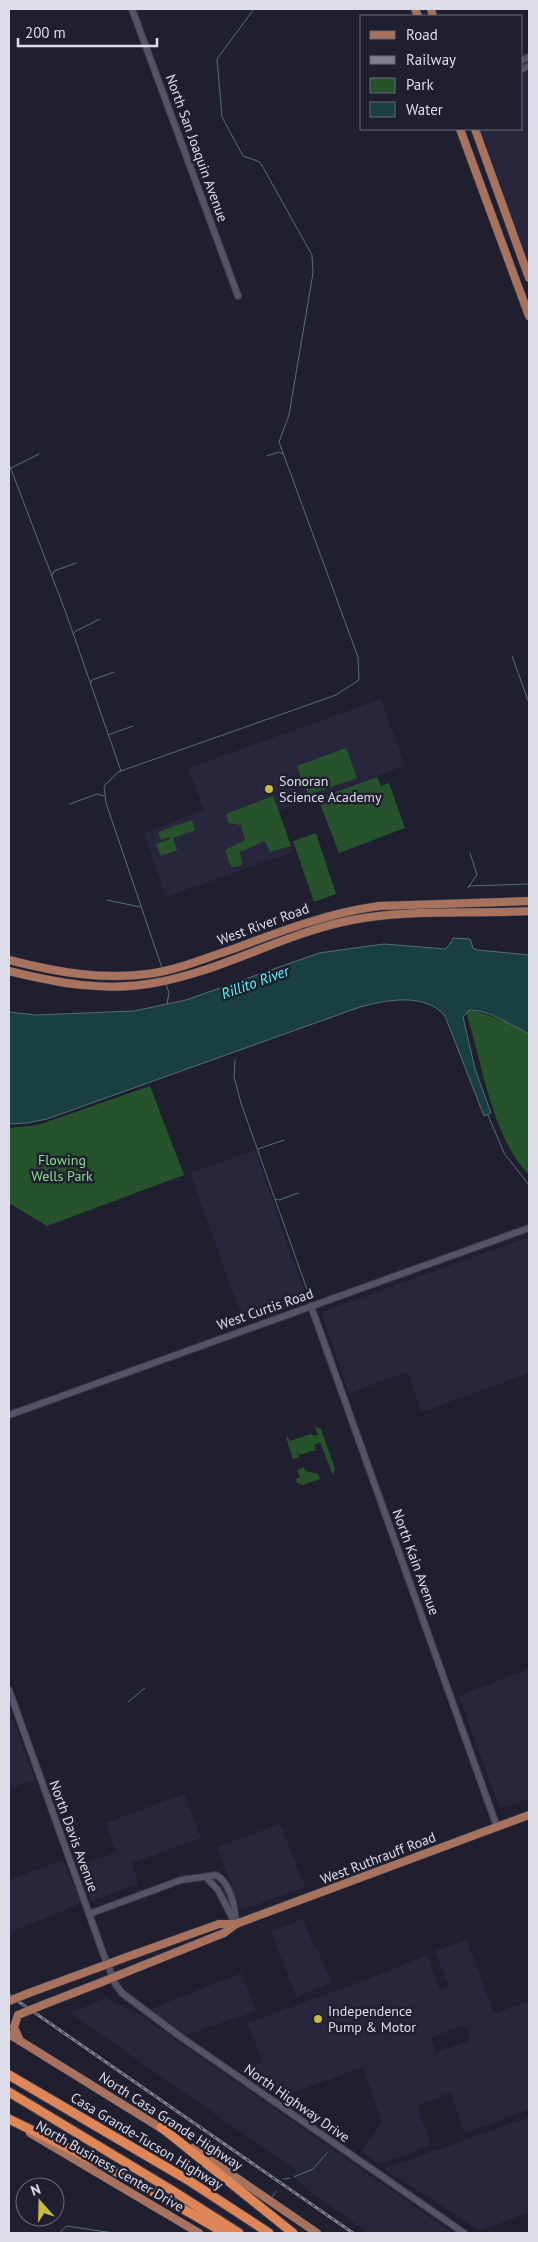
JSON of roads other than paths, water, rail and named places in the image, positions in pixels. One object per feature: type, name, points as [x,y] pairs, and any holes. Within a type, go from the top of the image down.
[{"type":"highway","name":"Casa Grande-Tucson Highway","points":[[9,2075],[188,2180],[269,2233]]},
{"type":"highway","points":[[9,2092],[173,2191],[238,2233]]},
{"type":"highway","points":[[9,2120],[131,2179],[225,2233]]},
{"type":"highway","points":[[161,2127],[293,2233]]},
{"type":"main road","points":[[460,130],[529,316]]},
{"type":"main road","points":[[475,130],[529,278]]},
{"type":"main road","name":"West River Road","points":[[9,960],[83,975],[107,977],[151,973],[173,969],[315,919],[356,909],[379,906],[529,901]]},
{"type":"main road","name":"West River Road","points":[[9,971],[83,986],[109,987],[154,983],[176,978],[314,930],[352,920],[396,915],[529,911]]},
{"type":"main road","name":"West Ruthrauff Road","points":[[14,2017],[224,1933],[236,1924],[529,1815]]},
{"type":"main road","name":"West Ruthrauff Road","points":[[9,2001],[219,1924],[236,1924]]},
{"type":"main road","points":[[14,2017],[14,2027],[20,2040]]},
{"type":"main road","name":"North Casa Grande Highway","points":[[9,2034],[161,2127],[317,2233]]},
{"type":"main road","name":"North Business Center Drive","points":[[9,2120],[199,2233]]},
{"type":"street","name":"North San Joaquin Avenue","points":[[132,9],[238,296]]},
{"type":"street","name":"West Curtis Road","points":[[9,1415],[529,1228]]},
{"type":"street","name":"North Kain Avenue","points":[[311,1306],[497,1827]]},
{"type":"street","name":"North Davis Avenue","points":[[9,1690],[89,1914],[119,1990]]},
{"type":"street","points":[[89,1914],[181,1880],[196,1876],[216,1875],[224,1882],[235,1908],[236,1924]]},
{"type":"street","points":[[206,1877],[218,1890],[236,1924]]},
{"type":"street","name":"North Highway Drive","points":[[119,1990],[178,2035],[464,2233]]},
{"type":"water","name":"Rillito River","points":[[453,938],[470,939],[473,948],[478,950],[529,955],[529,1034],[485,1012],[469,1010],[463,1017],[475,1069],[491,1113],[484,1116],[445,1016],[437,1008],[427,1003],[393,1000],[360,1007],[47,1119],[9,1124],[9,1012],[36,1015],[134,1011],[186,1000],[319,953],[384,944],[445,949]]},
{"type":"waterway","points":[[162,968],[106,803],[104,786],[118,772],[336,695],[359,680],[358,657],[279,442],[289,415],[313,273],[312,255],[260,162],[243,156],[222,117],[217,59],[254,9]]},
{"type":"waterway","points":[[267,456],[279,452],[283,454]]},
{"type":"waterway","points":[[11,468],[39,454]]},
{"type":"waterway","points":[[9,464],[66,613],[121,771]]},
{"type":"waterway","points":[[52,576],[54,571],[76,563]]},
{"type":"waterway","points":[[73,634],[100,619]]},
{"type":"waterway","points":[[512,656],[529,703]]},
{"type":"waterway","points":[[91,683],[92,680],[114,672]]},
{"type":"waterway","points":[[108,735],[133,726]]},
{"type":"waterway","points":[[70,804],[97,794],[104,796]]},
{"type":"waterway","points":[[469,886],[477,875],[470,853]]},
{"type":"waterway","points":[[468,888],[469,886],[529,884]]},
{"type":"waterway","points":[[107,900],[140,907]]},
{"type":"waterway","points":[[166,984],[169,993],[167,1004]]},
{"type":"waterway","points":[[235,1060],[234,1077],[241,1103],[310,1298]]},
{"type":"waterway","points":[[488,1115],[504,1153],[529,1185]]},
{"type":"waterway","points":[[258,1149],[284,1140]]},
{"type":"waterway","points":[[275,1199],[279,1200],[298,1193]]},
{"type":"waterway","points":[[128,1702],[145,1688]]},
{"type":"waterway","points":[[294,2177],[313,2169],[327,2153]]},
{"type":"waterway","points":[[284,2179],[290,2178]]},
{"type":"waterway","points":[[272,2197],[276,2191]]},
{"type":"waterway","points":[[59,2233],[67,2226],[113,2233]]},
{"type":"railway","points":[[9,1995],[353,2233]]},
{"type":"place","name":"Sonoran Science Academy","points":[[269,789]]},
{"type":"place","name":"Independence Pump & Motor","points":[[318,2019]]},
{"type":"park label","name":"Flowing Wells Park","points":[[62,1168]]}]
